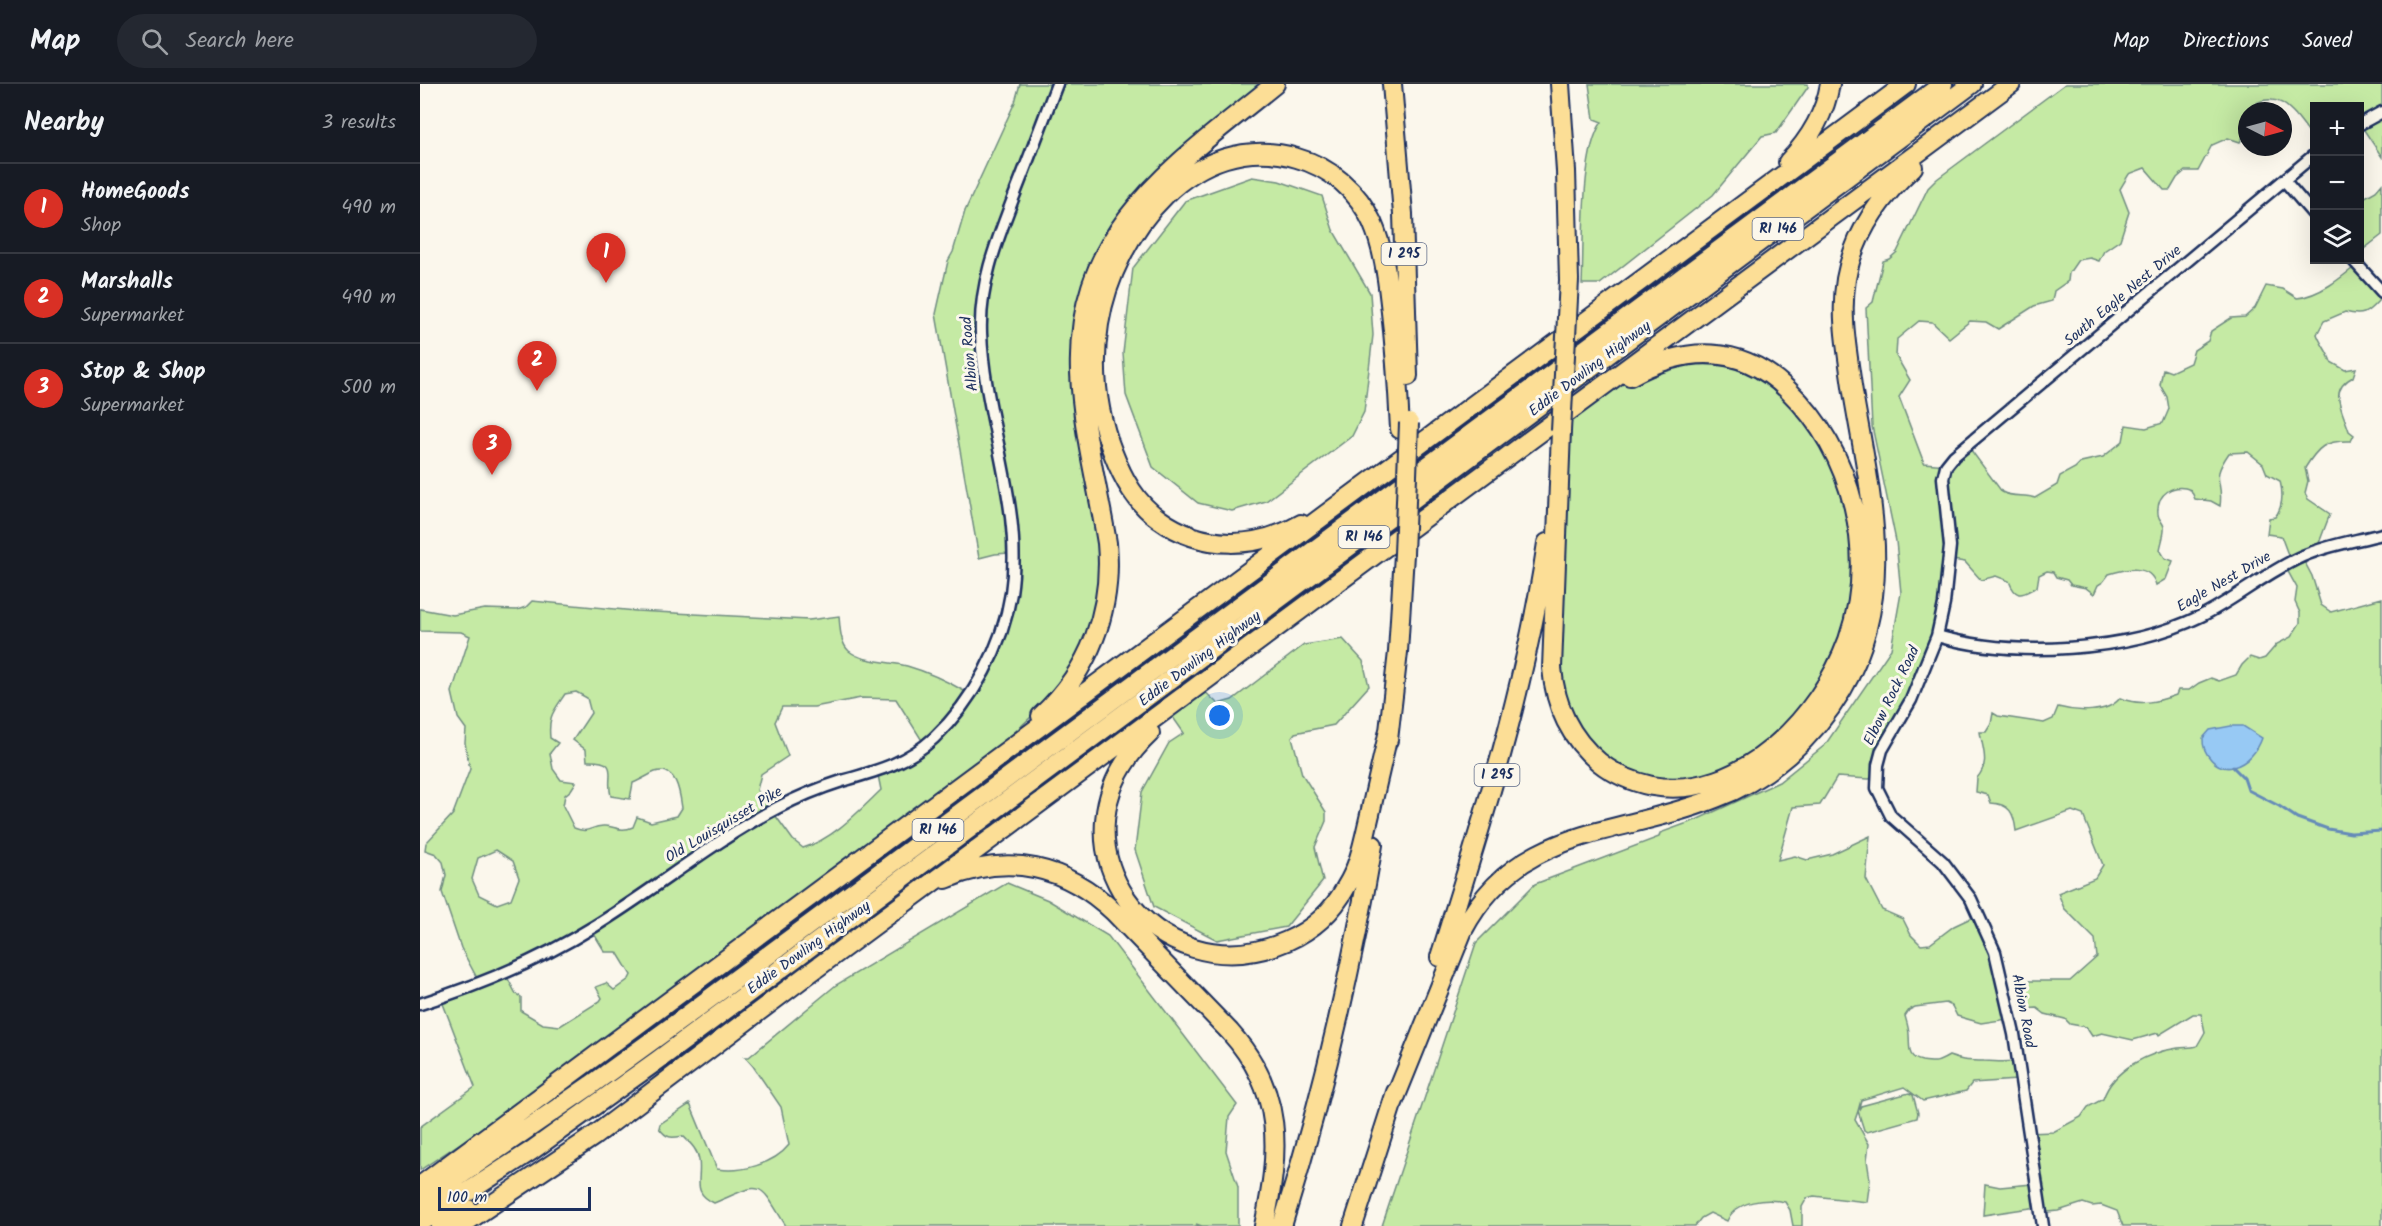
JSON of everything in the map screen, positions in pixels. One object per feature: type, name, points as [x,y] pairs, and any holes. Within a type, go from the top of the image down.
[{"type":"highway","points":[[945,799],[1054,704],[1082,665],[1102,619],[1108,586],[1108,554],[1084,411],[1080,364],[1082,331],[1087,305],[1105,254],[1122,223],[1153,185],[1275,84]]},
{"type":"highway","name":"I 295","points":[[1282,1226],[1320,1093],[1348,976],[1369,867],[1399,642],[1404,554],[1403,214],[1392,84]]},
{"type":"highway","name":"I 295","points":[[1353,1226],[1484,819],[1504,747],[1539,591],[1553,507],[1561,436],[1569,280],[1566,171],[1560,84]]},
{"type":"highway","points":[[1569,280],[1572,84]]},
{"type":"highway","points":[[1722,221],[1803,146],[1822,113],[1830,84]]},
{"type":"highway","points":[[420,1186],[945,799],[1906,84]]},
{"type":"highway","name":"Eddie Dowling Highway","points":[[420,1203],[667,1030],[1943,84]]},
{"type":"highway","name":"Eddie Dowling Highway","points":[[420,1223],[540,1144],[666,1054],[1972,84]]},
{"type":"highway","points":[[460,1226],[594,1136],[654,1089],[2007,87]]},
{"type":"highway","points":[[1393,1103],[1460,937],[1478,904],[1497,882],[1521,863],[1558,844],[1702,803],[1744,786],[1775,765],[1802,742],[1822,719],[1840,692],[1857,661],[1868,625],[1876,567],[1873,522],[1844,331],[1844,300],[1849,267],[1862,230],[1890,189],[2007,87]]},
{"type":"highway","points":[[1367,485],[1288,531],[1265,540],[1240,544],[1216,543],[1184,534],[1156,517],[1134,495],[1116,460],[1102,421],[1096,377],[1098,334],[1106,295],[1122,255],[1143,221],[1188,175],[1209,163],[1234,154],[1260,152],[1286,155],[1328,171],[1349,188],[1372,221],[1382,254],[1404,426]]},
{"type":"highway","points":[[1561,436],[1552,668],[1558,704],[1567,724],[1586,750],[1603,765],[1623,777],[1647,785],[1673,788],[1693,786],[1736,772],[1776,744],[1809,710],[1834,671],[1848,639],[1857,602],[1860,550],[1856,514],[1842,467],[1820,429],[1785,387],[1756,366],[1726,356],[1695,354],[1660,361],[1576,405]]},
{"type":"highway","points":[[1231,662],[1135,748],[1116,776],[1105,810],[1104,832],[1107,855],[1119,886],[1131,906],[1148,922],[1179,942],[1216,951],[1255,951],[1292,939],[1323,917],[1346,888],[1356,867],[1389,730]]},
{"type":"highway","points":[[908,901],[951,877],[984,868],[1009,865],[1034,867],[1060,875],[1083,887],[1104,903],[1230,1032],[1246,1051],[1260,1075],[1270,1100],[1276,1142],[1272,1185],[1264,1226]]},
{"type":"highway","points":[[420,1173],[633,1029]]},
{"type":"highway","points":[[441,1226],[654,1089]]},
{"type":"street","name":"Albion Road","points":[[1013,560],[1011,522],[983,363],[982,297],[996,242],[1057,84]]},
{"type":"street","points":[[2364,122],[2382,112]]},
{"type":"street","name":"South Eagle Nest Drive","points":[[1950,460],[2312,156]]},
{"type":"street","points":[[2284,180],[2310,210]]},
{"type":"street","points":[[2358,264],[2382,292]]},
{"type":"street","name":"Elbow Rock Road","points":[[1906,831],[1891,816],[1877,788],[1878,765],[1882,750],[1911,700],[1937,636],[1950,546],[1942,478],[1950,460]]},
{"type":"street","name":"Eagle Nest Drive","points":[[1937,636],[1958,642],[1993,646],[2076,647],[2124,643],[2161,633],[2202,616],[2273,570],[2306,554],[2382,534]]},
{"type":"street","name":"Old Louisquisset Pike","points":[[420,1004],[509,971],[575,938],[712,846],[779,806],[829,785],[892,766],[923,747],[942,729],[964,702],[992,654],[1009,605],[1013,560]]},
{"type":"street","name":"Albion Road","points":[[1906,831],[1943,862],[1956,878],[1971,899],[1995,952],[2014,1034],[2043,1226]]},
{"type":"green space","points":[[1020,84],[1270,84],[1219,124],[1081,318],[1105,559],[1102,601],[1070,681],[991,754],[546,1086],[420,1170],[420,1127],[475,1087],[442,1001],[478,980],[461,948],[442,892],[446,875],[443,862],[436,854],[425,850],[426,843],[453,814],[470,769],[465,743],[466,729],[458,718],[452,692],[470,636],[461,632],[420,631],[420,609],[453,615],[485,609],[517,610],[526,607],[532,601],[636,611],[809,620],[839,616],[844,644],[855,655],[869,660],[915,668],[966,692],[985,661],[998,626],[1009,553],[979,558],[936,314],[948,261],[953,252],[965,211],[1015,102]],"holes":[[[576,692],[587,698],[591,713],[573,740],[586,750],[587,761],[598,761],[608,766],[611,796],[630,799],[633,783],[662,771],[668,773],[676,782],[682,808],[677,816],[651,822],[637,817],[633,827],[624,829],[607,826],[586,830],[574,828],[563,806],[565,795],[576,782],[561,780],[553,769],[550,753],[558,743],[550,738],[551,719],[565,694]],[[861,698],[896,699],[923,742],[877,770],[881,790],[854,816],[825,838],[803,848],[793,840],[757,790],[761,774],[788,756],[775,722],[782,707],[814,707]],[[496,850],[513,861],[519,878],[511,899],[497,904],[479,895],[472,879],[478,858]],[[591,929],[605,952],[617,952],[631,975],[614,990],[606,983],[596,987],[602,998],[600,1001],[560,1026],[543,1024],[521,1011],[521,997],[516,994],[505,973]]]},
{"type":"green space","points":[[1589,84],[1808,84],[1808,87],[1776,133],[1762,136],[1713,195],[1600,284],[1582,284],[1584,200],[1590,154],[1602,122],[1594,119]]},
{"type":"green space","points":[[2065,84],[2382,84],[2382,157],[2364,130],[2364,102],[2310,102],[2310,134],[2292,111],[2292,102],[2268,100],[2238,102],[2238,141],[2228,138],[2212,145],[2198,171],[2185,171],[2177,178],[2170,190],[2164,190],[2145,168],[2129,174],[2120,189],[2129,212],[2120,240],[2104,251],[2099,261],[2090,258],[2078,260],[2069,273],[2068,281],[2054,291],[2052,301],[2034,306],[1998,329],[1986,322],[1970,321],[1949,338],[1932,322],[1919,321],[1897,339],[1896,356],[1910,380],[1899,397],[1924,463],[1947,465],[1968,446],[2002,492],[2035,498],[2057,485],[2060,476],[2081,462],[2103,457],[2123,441],[2126,425],[2146,428],[2163,423],[2169,409],[2167,397],[2160,385],[2163,369],[2171,372],[2190,363],[2194,350],[2208,341],[2211,331],[2231,318],[2245,317],[2255,308],[2266,286],[2283,289],[2297,298],[2305,297],[2329,285],[2358,264],[2382,297],[2362,314],[2345,312],[2324,321],[2317,334],[2331,362],[2345,370],[2356,368],[2353,377],[2345,382],[2339,394],[2339,401],[2349,431],[2354,435],[2351,441],[2335,442],[2323,446],[2305,468],[2308,481],[2305,493],[2308,499],[2330,514],[2316,551],[2303,559],[2312,576],[2321,605],[2331,612],[2382,598],[2382,1226],[2123,1226],[2117,1211],[2101,1205],[2092,1206],[2083,1203],[2058,1211],[2039,1213],[2037,1207],[1983,1215],[1985,1184],[2000,1187],[2032,1184],[2028,1133],[2053,1132],[2081,1117],[2088,1107],[2103,1099],[2115,1079],[2133,1064],[2155,1053],[2197,1046],[2205,1032],[2201,1014],[2193,1014],[2159,1035],[2158,1033],[2133,1040],[2102,1033],[2092,1036],[2086,1027],[2070,1024],[2065,1019],[2045,1014],[2037,1008],[2024,1009],[2021,1005],[2029,981],[2070,981],[2097,957],[2095,939],[2064,908],[2058,893],[2095,878],[2103,865],[2083,815],[2072,811],[2016,831],[2014,819],[2007,808],[1991,803],[1988,795],[1976,792],[1977,778],[1984,762],[1980,732],[1986,732],[1991,724],[1993,713],[1998,716],[2044,723],[2053,719],[2058,707],[2091,710],[2108,707],[2120,698],[2141,702],[2176,695],[2178,690],[2189,690],[2211,678],[2219,681],[2236,675],[2250,657],[2259,660],[2265,658],[2277,644],[2291,637],[2300,623],[2300,613],[2295,602],[2297,588],[2285,566],[2290,560],[2281,536],[2267,534],[2269,518],[2275,517],[2281,504],[2280,481],[2267,474],[2263,464],[2248,452],[2229,453],[2223,462],[2218,475],[2220,506],[2211,501],[2195,499],[2191,490],[2185,488],[2173,489],[2163,495],[2158,507],[2158,516],[2164,529],[2160,550],[2165,558],[2173,561],[2166,579],[2156,585],[2148,573],[2129,569],[2109,574],[2098,585],[2094,594],[2086,588],[2071,585],[2067,580],[2047,571],[2039,575],[2037,587],[2018,594],[2009,581],[1996,576],[1981,580],[1965,562],[1946,559],[1933,633],[1909,692],[1878,749],[1874,778],[1837,777],[1820,805],[1793,807],[1778,860],[1795,856],[1807,860],[1832,854],[1870,836],[1866,879],[1882,910],[1903,919],[1911,935],[1921,945],[1930,944],[1954,926],[1975,916],[1986,935],[2008,1019],[1981,1023],[1957,1016],[1952,1006],[1946,1003],[1915,1007],[1905,1016],[1909,1030],[1910,1052],[1917,1060],[1939,1061],[1949,1056],[1967,1060],[2014,1061],[2017,1080],[1972,1083],[1966,1091],[1923,1101],[1904,1087],[1861,1100],[1855,1120],[1869,1144],[1867,1160],[1870,1180],[1867,1202],[1814,1196],[1807,1198],[1802,1207],[1802,1226],[1793,1226],[1790,1210],[1785,1202],[1770,1200],[1745,1205],[1731,1214],[1727,1221],[1710,1213],[1701,1218],[1695,1226],[1382,1226],[1476,943],[1535,884],[1659,837],[1660,833],[1696,820],[1779,782],[1825,745],[1891,649],[1901,593],[1896,541],[1872,426],[1866,308],[1873,302],[1883,261],[1897,252],[1928,188]]},
{"type":"green space","points":[[1252,177],[1279,181],[1322,196],[1333,230],[1370,293],[1373,335],[1364,412],[1352,436],[1266,501],[1232,511],[1198,503],[1153,467],[1126,395],[1123,353],[1133,268],[1185,201]]},
{"type":"green space","points":[[2382,184],[2382,235],[2364,249],[2364,198],[2376,191]]},
{"type":"green space","points":[[1735,361],[1798,405],[1844,487],[1856,550],[1850,618],[1806,711],[1723,778],[1628,781],[1560,718],[1565,414],[1658,363]]},
{"type":"green space","points":[[1343,639],[1363,661],[1369,686],[1334,725],[1295,733],[1292,737],[1302,774],[1326,812],[1326,821],[1315,847],[1323,881],[1286,927],[1217,940],[1154,907],[1135,850],[1142,792],[1169,743],[1184,733],[1170,713],[1200,687],[1218,704],[1232,700],[1304,645]]},
{"type":"green space","points":[[1007,883],[1048,900],[1108,936],[1237,1105],[1229,1117],[1226,1151],[1238,1187],[1238,1226],[1196,1224],[1199,1226],[786,1226],[770,1200],[758,1189],[742,1191],[714,1203],[707,1199],[700,1190],[700,1167],[695,1150],[683,1136],[672,1137],[664,1134],[659,1128],[660,1124],[690,1104],[717,1169],[736,1170],[756,1166],[783,1152],[789,1145],[781,1107],[745,1057],[749,1057],[836,985]]},
{"type":"green space","points":[[1909,1093],[1913,1095],[1918,1113],[1917,1118],[1867,1132],[1864,1130],[1858,1111],[1861,1106]]},
{"type":"water","points":[[2243,726],[2262,738],[2255,752],[2247,760],[2227,768],[2211,760],[2203,744],[2203,738],[2210,730]]},
{"type":"waterway","points":[[2233,767],[2244,778],[2248,790],[2297,818],[2328,829],[2351,833],[2382,831]]},
{"type":"place","name":"HomeGoods","points":[[606,283]]},
{"type":"place","name":"Marshalls","points":[[537,391]]},
{"type":"place","name":"Stop & Shop","points":[[492,475]]}]
